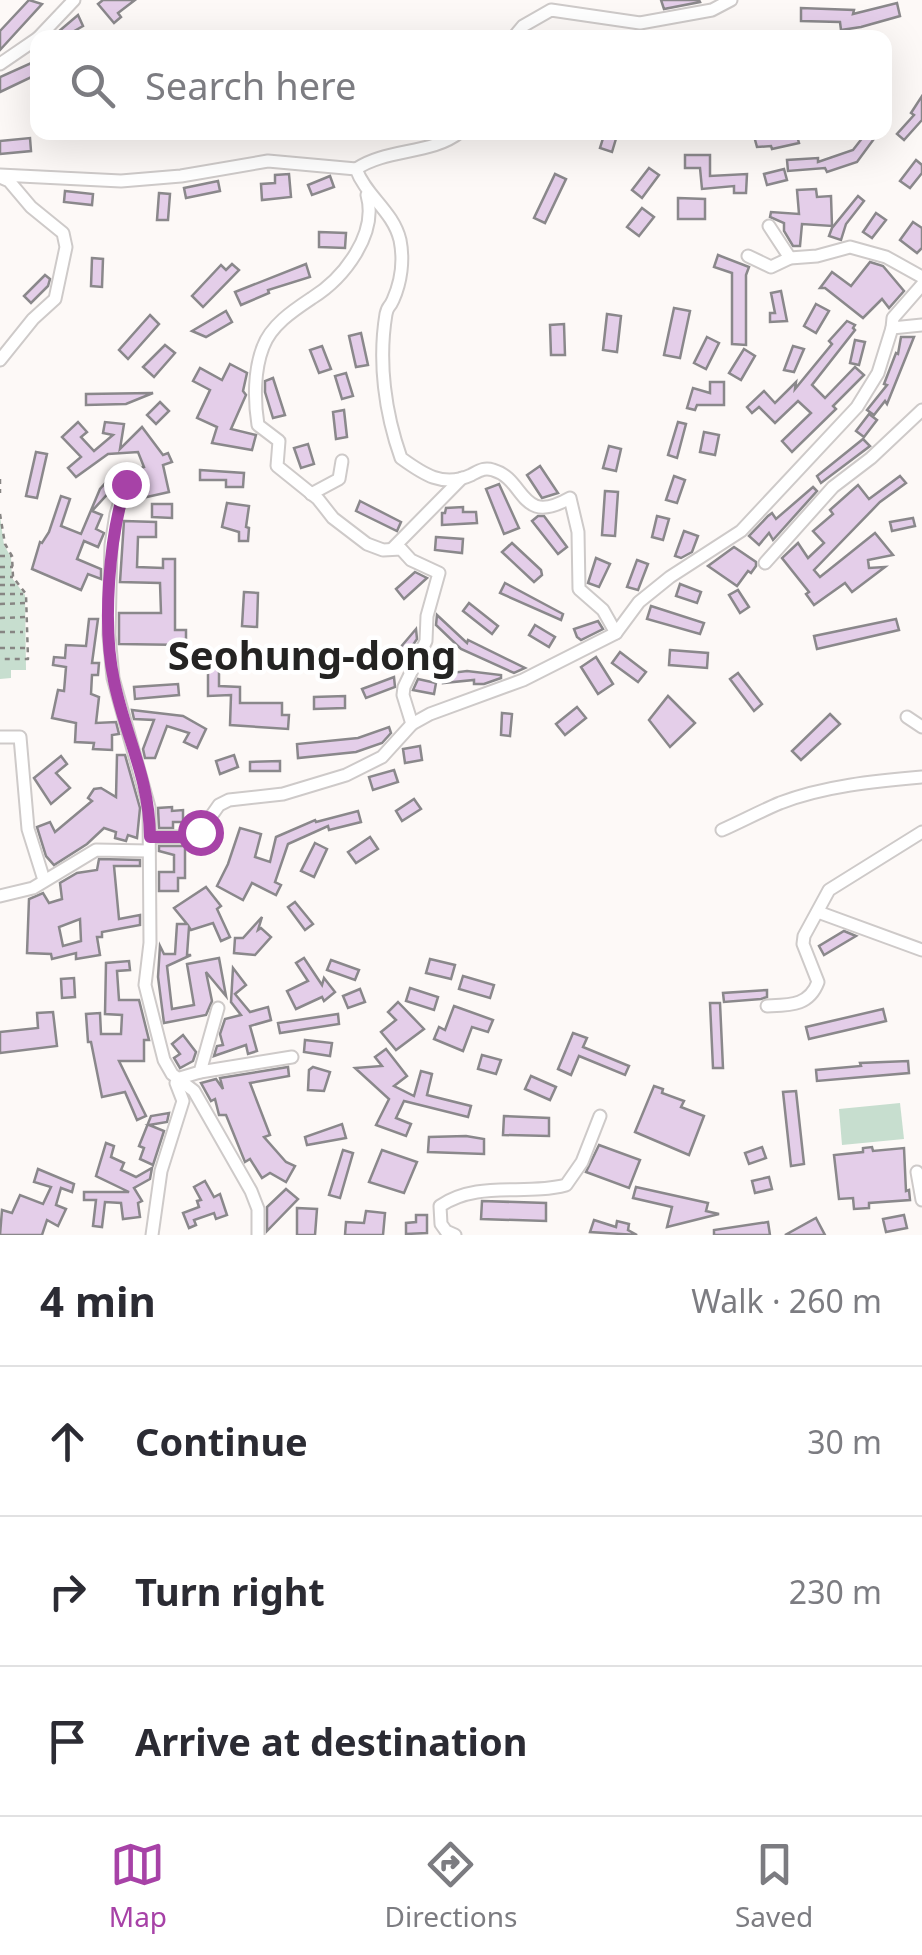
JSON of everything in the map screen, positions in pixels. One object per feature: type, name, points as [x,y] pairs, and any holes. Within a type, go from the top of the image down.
[{"type":"street","points":[[46,30],[74,0]]},
{"type":"street","points":[[520,30],[551,10],[640,23],[712,10],[731,0]]},
{"type":"street","points":[[0,64],[30,43]]},
{"type":"street","points":[[0,176],[121,181],[181,176],[268,161],[356,169],[399,152],[448,140]]},
{"type":"street","points":[[356,169],[366,190],[370,222],[352,259],[324,289],[282,320],[262,347],[254,399],[258,425],[279,442],[277,466],[367,544],[383,550],[401,549],[411,560],[440,573],[427,616],[426,642],[404,688],[412,724]]},
{"type":"street","points":[[0,176],[23,193],[31,206],[63,234],[66,242],[64,268],[55,298],[32,319],[0,360]]},
{"type":"street","points":[[366,190],[383,207],[398,234],[403,266],[392,303],[386,310],[385,406],[400,458],[430,479],[462,478],[490,468],[540,507],[550,508],[570,498],[578,532],[578,588],[604,610],[616,633]]},
{"type":"street","points":[[769,226],[790,258]]},
{"type":"street","points":[[748,256],[770,268],[790,258],[850,248],[886,257],[922,277]]},
{"type":"street","points":[[0,896],[33,888],[96,850],[191,837],[200,832],[219,805],[229,800],[283,794],[346,775],[382,757],[412,724],[469,697],[523,680],[616,633],[639,602],[741,531],[856,407],[878,373],[893,318],[922,286]]},
{"type":"street","points":[[892,328],[922,325]]},
{"type":"street","points":[[765,563],[833,487],[922,410]]},
{"type":"street","points":[[311,494],[339,479],[342,461]]},
{"type":"street","points":[[393,548],[462,478]]},
{"type":"street","points":[[126,484],[116,514],[112,545],[110,634],[113,678],[147,792],[150,943],[145,985],[164,1060],[172,1074],[194,1091],[250,1191],[258,1209],[258,1235]]},
{"type":"street","points":[[907,717],[922,727]]},
{"type":"street","points":[[0,736],[20,737],[28,829],[44,880]]},
{"type":"street","points":[[722,830],[794,799],[874,781],[922,777]]},
{"type":"street","points":[[768,1006],[805,1002],[814,992],[818,982],[816,970],[803,944],[804,936],[829,890],[922,832]]},
{"type":"street","points":[[818,912],[922,950]]},
{"type":"street","points":[[200,1072],[218,1008]]},
{"type":"street","points":[[152,1235],[160,1171],[184,1100],[176,1083],[200,1072],[292,1057]]},
{"type":"street","points":[[455,1235],[446,1231],[440,1206],[454,1196],[514,1187],[552,1189],[566,1185],[582,1162],[600,1116]]},
{"type":"street","points":[[917,1172],[922,1200]]},
{"type":"path","points":[[0,479],[0,493]]},
{"type":"path","points":[[0,514],[2,544],[12,556],[13,577],[26,594],[28,648],[28,659],[0,660]]},
{"type":"path","points":[[0,556],[12,556]]},
{"type":"path","points":[[0,566],[13,567]]},
{"type":"path","points":[[0,577],[13,577]]},
{"type":"path","points":[[0,585],[21,585]]},
{"type":"path","points":[[0,594],[26,594]]},
{"type":"path","points":[[0,604],[27,603]]},
{"type":"path","points":[[0,618],[27,617]]},
{"type":"path","points":[[0,632],[26,632]]},
{"type":"path","points":[[0,648],[28,648]]},
{"type":"green space","points":[[0,516],[4,545],[11,557],[12,578],[25,595],[26,670],[11,670],[11,678],[0,679]]},
{"type":"green space","points":[[900,1103],[904,1139],[842,1145],[839,1109]]},
{"type":"building","points":[[29,0],[42,4],[0,50],[0,31]]},
{"type":"building","points":[[103,0],[135,0],[118,13],[121,17],[114,23],[98,4]]},
{"type":"building","points":[[661,0],[699,0],[700,2],[664,9]]},
{"type":"building","points":[[897,3],[900,16],[861,27],[841,30],[840,22],[801,21],[801,8],[854,10],[853,14]]},
{"type":"building","points":[[78,15],[83,26],[60,30]]},
{"type":"building","points":[[30,64],[30,78],[0,92],[0,77]]},
{"type":"building","points":[[922,96],[922,120],[904,140],[897,134],[914,115],[911,113]]},
{"type":"building","points":[[30,138],[31,151],[0,154],[0,141]]},
{"type":"building","points":[[602,140],[616,140],[612,152],[600,148]]},
{"type":"building","points":[[755,140],[799,143],[772,149],[757,147]]},
{"type":"building","points":[[861,140],[873,140],[857,162],[827,172],[825,168],[788,171],[787,160],[818,158],[818,162],[853,150]]},
{"type":"building","points":[[685,155],[710,155],[710,176],[747,174],[746,193],[734,193],[734,186],[702,189],[700,168],[685,168]]},
{"type":"building","points":[[916,160],[922,165],[922,173],[910,188],[900,181]]},
{"type":"building","points":[[649,168],[659,175],[642,198],[632,190]]},
{"type":"building","points":[[784,169],[787,180],[767,185],[764,174]]},
{"type":"building","points":[[289,174],[291,197],[262,200],[261,184],[275,183],[275,175]]},
{"type":"building","points":[[555,174],[566,179],[545,223],[534,218]]},
{"type":"building","points":[[330,176],[334,187],[312,195],[308,185]]},
{"type":"building","points":[[218,181],[220,191],[186,198],[184,188]]},
{"type":"building","points":[[816,189],[817,197],[831,196],[832,226],[802,224],[800,246],[793,246],[784,223],[770,217],[771,212],[799,214],[797,190]]},
{"type":"building","points":[[65,191],[93,194],[92,205],[64,202]]},
{"type":"building","points":[[159,193],[170,194],[168,220],[157,220]]},
{"type":"building","points":[[858,196],[864,201],[846,224],[841,240],[829,236],[832,228]]},
{"type":"building","points":[[678,198],[705,199],[705,219],[678,219]]},
{"type":"building","points":[[642,208],[654,217],[639,236],[627,227]]},
{"type":"building","points":[[876,213],[886,220],[872,238],[863,232]]},
{"type":"building","points":[[913,222],[922,228],[922,248],[917,253],[900,240]]},
{"type":"building","points":[[319,232],[346,233],[345,248],[319,247]]},
{"type":"building","points":[[718,255],[749,267],[746,345],[732,344],[732,273],[714,267]]},
{"type":"building","points":[[92,258],[103,259],[102,287],[91,286]]},
{"type":"building","points":[[870,262],[883,266],[904,291],[889,308],[882,299],[863,318],[820,288],[832,272],[851,286]]},
{"type":"building","points":[[232,264],[239,270],[203,307],[192,296],[221,265],[226,270]]},
{"type":"building","points":[[306,264],[310,277],[268,290],[269,293],[241,305],[235,292]]},
{"type":"building","points":[[45,275],[50,279],[48,286],[31,303],[24,296]]},
{"type":"building","points":[[781,291],[787,321],[770,322],[770,313],[775,313],[771,293]]},
{"type":"building","points":[[816,304],[829,311],[816,333],[804,326]]},
{"type":"building","points":[[674,308],[690,311],[680,358],[664,355]]},
{"type":"building","points":[[226,311],[232,322],[206,337],[192,331]]},
{"type":"building","points":[[607,314],[621,316],[617,352],[603,350]]},
{"type":"building","points":[[150,315],[159,324],[128,359],[119,350]]},
{"type":"building","points":[[847,321],[855,325],[855,330],[812,385],[825,398],[855,367],[864,375],[792,452],[782,441],[811,413],[798,401],[775,423],[759,407],[752,413],[747,407],[764,391],[775,403],[796,382],[795,389]]},
{"type":"building","points":[[564,324],[565,355],[551,355],[550,325]]},
{"type":"building","points":[[361,333],[368,365],[356,367],[349,336]]},
{"type":"building","points":[[707,337],[719,343],[706,369],[694,363]]},
{"type":"building","points":[[901,337],[914,337],[887,404],[885,401],[874,415],[867,410],[887,385],[884,384]]},
{"type":"building","points":[[855,340],[865,342],[859,365],[850,363]]},
{"type":"building","points":[[165,345],[175,353],[154,377],[143,367]]},
{"type":"building","points":[[322,346],[331,369],[319,373],[310,350]]},
{"type":"building","points":[[793,346],[804,349],[794,372],[784,370]]},
{"type":"building","points":[[744,349],[755,356],[741,380],[729,373]]},
{"type":"building","points":[[230,364],[247,373],[243,391],[246,395],[231,429],[256,435],[252,450],[212,443],[217,427],[197,418],[210,390],[193,381],[200,368],[222,380]]},
{"type":"building","points":[[346,373],[353,396],[342,399],[335,376]]},
{"type":"building","points":[[273,378],[285,415],[273,418],[265,381]]},
{"type":"building","points":[[710,382],[724,382],[724,405],[687,408],[693,388],[710,393]]},
{"type":"building","points":[[153,393],[126,404],[86,405],[86,394]]},
{"type":"building","points":[[160,402],[169,411],[156,424],[147,415]]},
{"type":"building","points":[[344,410],[347,437],[336,439],[333,412]]},
{"type":"building","points":[[869,414],[877,420],[864,437],[856,431]]},
{"type":"building","points":[[78,422],[87,432],[81,437],[94,451],[113,435],[103,433],[105,422],[124,424],[120,449],[142,427],[172,462],[163,465],[169,492],[138,499],[135,480],[128,473],[144,467],[138,452],[108,454],[76,477],[68,468],[81,457],[62,437]]},
{"type":"building","points":[[678,422],[686,424],[677,458],[668,455]]},
{"type":"building","points":[[704,432],[719,435],[715,455],[700,452]]},
{"type":"building","points":[[863,439],[870,446],[821,483],[817,476]]},
{"type":"building","points":[[308,444],[314,464],[301,468],[294,448]]},
{"type":"building","points":[[609,446],[621,449],[616,471],[603,468]]},
{"type":"building","points":[[36,452],[47,454],[37,498],[26,496]]},
{"type":"building","points":[[122,465],[113,488],[92,511],[102,515],[96,529],[104,533],[98,547],[84,541],[77,559],[101,569],[101,579],[88,574],[81,590],[32,569],[61,496],[70,499],[61,526],[81,534],[100,489]]},
{"type":"building","points":[[540,466],[558,493],[542,498],[527,475]]},
{"type":"building","points":[[200,470],[244,473],[243,487],[226,487],[226,480],[200,480]]},
{"type":"building","points":[[674,476],[685,480],[677,503],[666,500]]},
{"type":"building","points":[[900,476],[906,483],[880,502],[814,570],[820,577],[875,533],[893,555],[868,560],[869,568],[885,567],[852,592],[845,583],[814,605],[806,594],[809,592],[782,558],[798,543],[808,558],[824,543],[813,531],[858,485],[869,499]]},
{"type":"building","points":[[499,484],[519,528],[504,534],[486,489]]},
{"type":"building","points":[[813,487],[817,491],[773,540],[769,533],[759,545],[749,536],[768,516],[772,513],[776,519]]},
{"type":"building","points":[[605,491],[618,492],[615,536],[602,535]]},
{"type":"building","points":[[360,501],[401,522],[397,531],[356,511]]},
{"type":"building","points":[[227,503],[249,506],[248,541],[239,541],[239,532],[222,527]]},
{"type":"building","points":[[152,504],[172,504],[172,518],[152,517]]},
{"type":"building","points":[[463,507],[463,512],[476,512],[477,523],[442,525],[446,508]]},
{"type":"building","points":[[544,516],[567,547],[558,554],[532,521]]},
{"type":"building","points":[[657,516],[669,519],[663,540],[652,537]]},
{"type":"building","points":[[913,518],[915,526],[892,531],[890,522]]},
{"type":"building","points":[[124,521],[156,522],[156,537],[138,537],[137,567],[163,568],[163,559],[175,559],[175,630],[186,630],[186,645],[119,644],[119,613],[161,613],[160,583],[120,582]]},
{"type":"building","points":[[684,531],[698,536],[692,552],[681,558],[675,556]]},
{"type":"building","points":[[436,537],[463,539],[462,553],[435,550]]},
{"type":"building","points":[[512,543],[541,570],[542,575],[534,582],[502,552]]},
{"type":"building","points":[[734,547],[756,562],[737,586],[708,566]]},
{"type":"building","points":[[596,558],[610,564],[599,587],[588,583]]},
{"type":"building","points":[[637,560],[648,564],[638,590],[627,587]]},
{"type":"building","points":[[415,572],[427,578],[404,599],[396,589]]},
{"type":"building","points":[[505,583],[563,614],[561,620],[500,593]]},
{"type":"building","points":[[680,584],[701,592],[697,603],[676,596]]},
{"type":"building","points":[[738,590],[749,607],[740,613],[729,595]]},
{"type":"building","points":[[244,592],[258,593],[257,627],[242,626]]},
{"type":"building","points":[[469,603],[498,626],[492,634],[463,611]]},
{"type":"building","points":[[651,606],[704,623],[700,634],[647,619]]},
{"type":"building","points":[[437,615],[467,643],[468,640],[525,668],[514,673],[461,649],[436,625]]},
{"type":"building","points":[[89,619],[98,619],[92,663],[99,663],[98,675],[92,675],[91,694],[99,697],[96,723],[116,722],[119,734],[112,735],[112,750],[93,749],[94,743],[75,742],[76,723],[52,718],[58,690],[64,691],[66,667],[53,665],[54,657],[65,658],[66,645],[86,646]]},
{"type":"building","points":[[896,619],[899,630],[817,649],[814,636]]},
{"type":"building","points":[[598,621],[603,629],[581,640],[577,637],[574,629]]},
{"type":"building","points":[[535,625],[555,637],[549,647],[529,635]]},
{"type":"building","points":[[416,629],[417,639],[402,661],[394,655]]},
{"type":"building","points":[[670,650],[708,653],[707,668],[669,665]]},
{"type":"building","points":[[620,652],[646,672],[638,682],[612,663]]},
{"type":"building","points":[[430,653],[450,660],[447,670],[426,663]]},
{"type":"building","points":[[208,656],[219,656],[219,686],[240,687],[240,703],[282,703],[282,715],[289,715],[288,729],[230,725],[231,695],[208,696]]},
{"type":"building","points":[[596,657],[613,684],[598,694],[581,667]]},
{"type":"building","points":[[467,671],[501,678],[484,684],[474,684],[474,680],[443,683],[443,674]]},
{"type":"building","points":[[738,673],[762,704],[754,711],[730,679]]},
{"type":"building","points":[[394,677],[395,687],[366,698],[362,689]]},
{"type":"building","points":[[418,679],[436,683],[434,694],[413,690]]},
{"type":"building","points":[[178,684],[179,695],[135,699],[134,687]]},
{"type":"building","points":[[345,696],[345,708],[314,709],[314,697]]},
{"type":"building","points":[[668,696],[695,723],[670,747],[649,720]]},
{"type":"building","points":[[577,707],[586,718],[565,735],[556,724]]},
{"type":"building","points":[[132,710],[183,716],[206,729],[197,748],[184,742],[189,733],[167,726],[155,758],[145,758],[143,749],[154,720],[134,719]]},
{"type":"building","points":[[502,713],[512,714],[510,736],[501,735]]},
{"type":"building","points":[[830,714],[840,724],[801,760],[792,751]]},
{"type":"building","points":[[389,727],[391,733],[382,743],[356,752],[298,758],[297,744],[358,738]]},
{"type":"building","points":[[420,746],[422,760],[405,763],[403,749]]},
{"type":"building","points":[[117,755],[125,755],[140,808],[137,838],[115,838],[116,832],[104,828],[54,865],[46,856],[37,827],[50,822],[55,832],[92,801],[88,798],[94,789],[101,788],[116,797]]},
{"type":"building","points":[[234,755],[238,767],[220,774],[216,761]]},
{"type":"building","points":[[61,756],[67,764],[56,773],[70,788],[51,804],[34,778]]},
{"type":"building","points":[[280,761],[280,771],[250,771],[250,762]]},
{"type":"building","points":[[394,770],[398,782],[373,790],[369,777]]},
{"type":"building","points":[[414,799],[421,809],[402,821],[396,811]]},
{"type":"building","points":[[172,807],[172,811],[183,810],[183,822],[173,822],[173,828],[159,828],[158,808]]},
{"type":"building","points":[[358,811],[361,822],[329,830],[328,826],[288,844],[275,882],[281,885],[276,895],[252,883],[243,900],[217,886],[240,828],[261,834],[255,857],[270,862],[276,837],[315,820]]},
{"type":"building","points":[[211,835],[219,843],[211,851],[203,843]]},
{"type":"building","points":[[370,837],[378,849],[356,863],[348,852]]},
{"type":"building","points":[[315,843],[327,849],[314,877],[301,871]]},
{"type":"building","points":[[159,846],[185,846],[185,878],[178,878],[178,891],[159,891],[159,872],[174,872],[174,855],[159,851]]},
{"type":"building","points":[[99,859],[140,860],[140,866],[114,866],[119,919],[140,915],[140,925],[102,932],[102,937],[97,937],[100,955],[76,959],[76,953],[52,959],[51,954],[27,953],[29,899],[43,893],[49,903],[62,899],[60,883],[77,873],[97,870]],"holes":[[[80,919],[81,941],[63,946],[59,927]]]},
{"type":"building","points":[[206,887],[221,906],[217,909],[230,937],[221,941],[213,923],[191,930],[189,927],[187,955],[191,955],[167,966],[172,1009],[194,1005],[187,964],[219,958],[226,996],[206,972],[212,1001],[206,1015],[164,1023],[158,977],[160,946],[164,954],[175,954],[177,924],[187,924],[174,908]]},
{"type":"building","points":[[295,902],[313,924],[305,930],[288,907]]},
{"type":"building","points":[[262,917],[258,930],[261,928],[271,937],[255,955],[234,953],[235,938],[243,938]]},
{"type":"building","points":[[844,931],[856,936],[824,955],[819,946]]},
{"type":"building","points":[[304,958],[322,985],[324,978],[335,992],[324,1001],[322,997],[296,1009],[287,991],[308,981],[296,963]]},
{"type":"building","points":[[430,959],[455,965],[451,979],[426,973]]},
{"type":"building","points":[[331,960],[359,970],[355,980],[327,970]]},
{"type":"building","points":[[129,961],[130,970],[117,971],[119,1000],[139,1000],[149,1040],[144,1040],[144,1061],[119,1061],[146,1116],[137,1120],[125,1092],[102,1097],[88,1042],[86,1014],[100,1013],[101,1034],[121,1034],[122,1015],[105,1014],[106,963]]},
{"type":"building","points":[[233,968],[246,985],[235,994],[250,1012],[268,1007],[271,1020],[250,1026],[257,1051],[248,1054],[246,1045],[214,1056],[217,1046],[223,1045],[220,1034],[225,1019],[241,1015],[231,1002]]},
{"type":"building","points":[[463,976],[494,985],[490,998],[459,989]]},
{"type":"building","points":[[74,978],[75,997],[62,998],[61,979]]},
{"type":"building","points":[[410,988],[438,997],[434,1010],[406,1001]]},
{"type":"building","points":[[360,989],[365,1002],[348,1008],[343,996]]},
{"type":"building","points":[[767,990],[767,997],[761,999],[724,1002],[723,993]]},
{"type":"building","points":[[398,1002],[424,1029],[396,1050],[381,1032],[396,1020],[388,1012]]},
{"type":"building","points":[[710,1003],[720,1003],[723,1068],[713,1068]]},
{"type":"building","points":[[454,1006],[493,1020],[488,1032],[472,1027],[463,1051],[434,1039],[439,1027],[445,1030]]},
{"type":"building","points":[[883,1009],[886,1021],[809,1039],[806,1027]]},
{"type":"building","points":[[53,1012],[57,1046],[0,1053],[0,1032],[38,1028],[37,1013]]},
{"type":"building","points":[[338,1014],[339,1024],[280,1033],[278,1023]]},
{"type":"building","points":[[573,1033],[587,1038],[583,1047],[629,1066],[625,1075],[579,1056],[571,1075],[558,1069]]},
{"type":"building","points":[[183,1035],[196,1052],[193,1061],[180,1068],[174,1058],[180,1054],[172,1044]]},
{"type":"building","points":[[305,1040],[332,1043],[330,1056],[304,1052]]},
{"type":"building","points":[[386,1049],[407,1076],[394,1086],[414,1096],[421,1071],[432,1074],[427,1095],[471,1106],[468,1117],[404,1101],[396,1118],[411,1124],[406,1136],[376,1125],[389,1099],[355,1068],[382,1066],[375,1057]]},
{"type":"building","points":[[482,1055],[501,1060],[496,1074],[478,1069]]},
{"type":"building","points":[[908,1061],[909,1073],[817,1081],[816,1070]]},
{"type":"building","points":[[288,1067],[289,1076],[250,1083],[270,1135],[264,1137],[286,1162],[295,1166],[286,1182],[270,1173],[262,1178],[250,1159],[245,1162],[226,1115],[219,1115],[215,1099],[211,1101],[201,1083],[216,1079],[223,1089],[220,1078]]},
{"type":"building","points":[[313,1067],[330,1072],[324,1091],[308,1090],[309,1070]]},
{"type":"building","points":[[531,1076],[556,1087],[550,1100],[525,1089]]},
{"type":"building","points":[[654,1086],[684,1101],[681,1107],[704,1116],[689,1155],[635,1132]]},
{"type":"building","points":[[796,1091],[804,1164],[791,1166],[783,1092]]},
{"type":"building","points":[[169,1113],[167,1122],[149,1125],[164,1131],[153,1165],[140,1159],[144,1148],[139,1146],[151,1116]]},
{"type":"building","points":[[504,1116],[549,1118],[549,1136],[503,1135]]},
{"type":"building","points":[[342,1124],[346,1138],[307,1145],[305,1137]]},
{"type":"building","points":[[429,1137],[484,1139],[484,1154],[428,1152]]},
{"type":"building","points":[[106,1143],[114,1146],[111,1157],[124,1163],[121,1170],[136,1177],[152,1168],[150,1179],[134,1188],[142,1201],[138,1203],[140,1217],[123,1219],[121,1203],[105,1202],[102,1227],[93,1226],[96,1200],[84,1200],[84,1192],[129,1192],[96,1176]]},
{"type":"building","points":[[599,1145],[640,1160],[629,1188],[586,1172]]},
{"type":"building","points":[[762,1147],[766,1158],[749,1164],[745,1153]]},
{"type":"building","points":[[872,1147],[873,1151],[904,1148],[910,1200],[869,1203],[869,1208],[854,1209],[853,1198],[839,1199],[834,1155],[863,1152],[863,1148]]},
{"type":"building","points":[[343,1150],[353,1153],[340,1198],[329,1195]]},
{"type":"building","points":[[382,1150],[417,1162],[404,1193],[369,1182]]},
{"type":"building","points":[[38,1169],[74,1184],[72,1192],[61,1188],[56,1205],[66,1209],[58,1226],[47,1220],[42,1235],[0,1235],[2,1210],[12,1213],[20,1195],[43,1204],[51,1187],[34,1182]]},
{"type":"building","points":[[769,1177],[772,1189],[755,1193],[752,1181]]},
{"type":"building","points":[[205,1181],[214,1197],[220,1194],[227,1215],[216,1219],[214,1213],[194,1220],[196,1225],[189,1228],[183,1213],[199,1207],[197,1201],[201,1200],[194,1187]]},
{"type":"building","points":[[636,1187],[708,1203],[706,1211],[719,1214],[667,1227],[672,1207],[633,1198]]},
{"type":"building","points":[[286,1189],[298,1199],[267,1231],[267,1207]]},
{"type":"building","points":[[482,1201],[546,1203],[546,1221],[481,1219]]},
{"type":"building","points":[[297,1208],[317,1209],[315,1235],[297,1235]]},
{"type":"building","points":[[366,1211],[385,1213],[383,1235],[345,1235],[346,1222],[364,1223]]},
{"type":"building","points":[[416,1215],[427,1215],[427,1233],[406,1234],[406,1223],[416,1222]]},
{"type":"building","points":[[904,1215],[907,1228],[886,1232],[883,1219]]},
{"type":"building","points":[[816,1218],[825,1235],[785,1235]]},
{"type":"building","points":[[594,1220],[616,1227],[617,1221],[629,1224],[628,1230],[637,1235],[590,1232]]},
{"type":"building","points":[[768,1222],[770,1235],[714,1235],[714,1230]]},
{"type":"district","name":"Seohung-dong","points":[[312,656]]},
{"type":"route","points":[[126,484],[116,514],[112,545],[113,678],[143,774],[150,837],[191,837],[200,832]]}]
